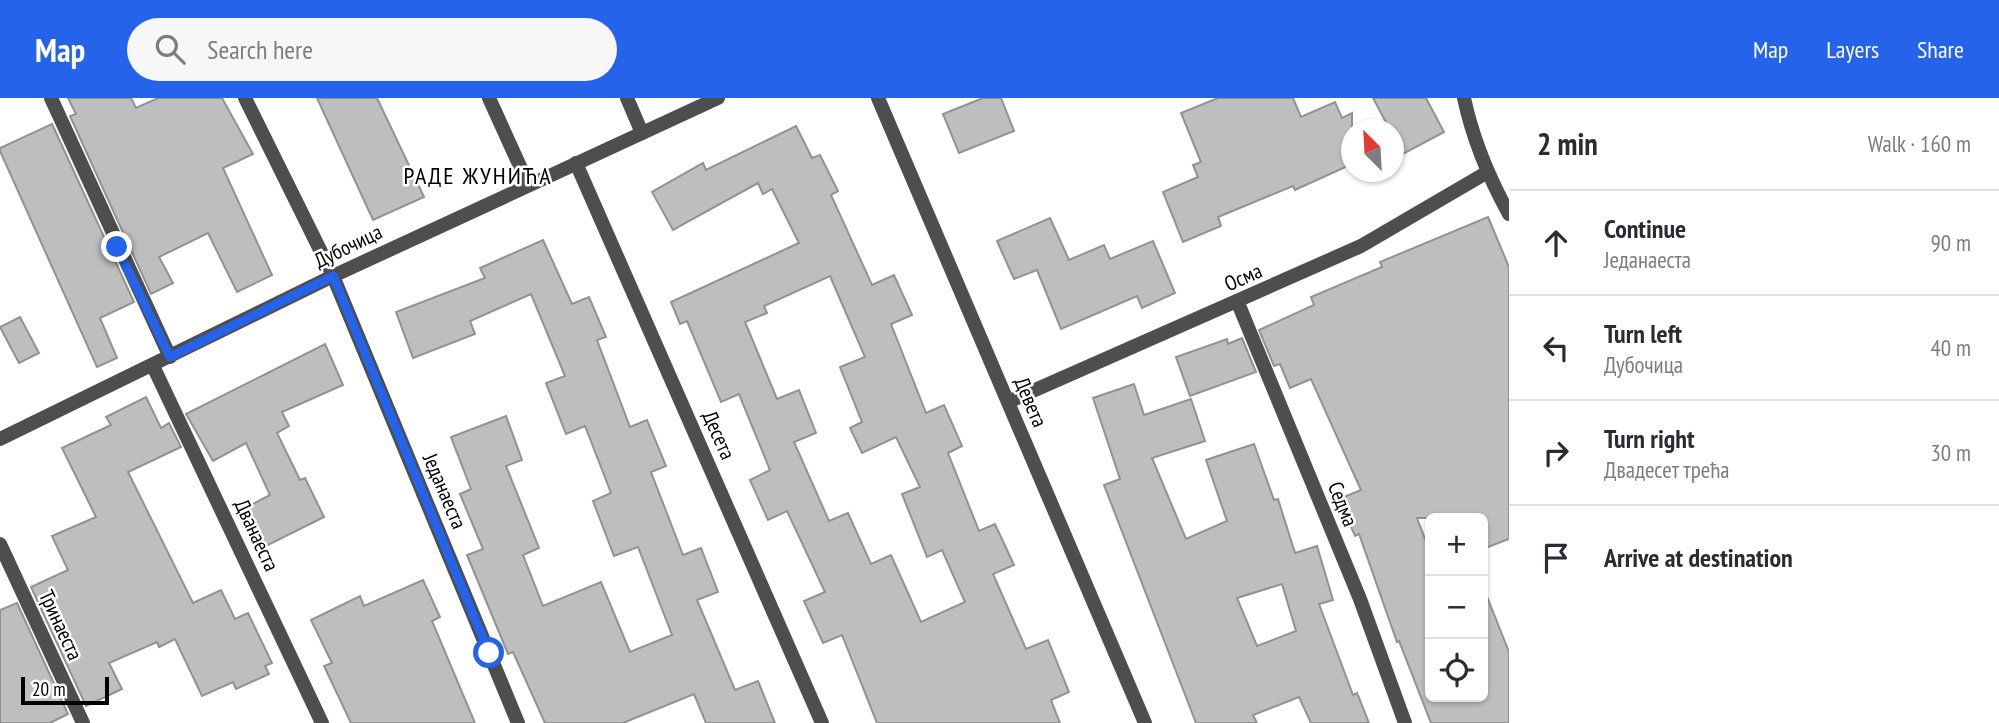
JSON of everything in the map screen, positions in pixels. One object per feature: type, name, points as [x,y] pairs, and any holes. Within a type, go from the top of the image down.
[{"type":"street","points":[[51,98],[170,357]]},
{"type":"street","name":"Једанаеста","points":[[245,98],[333,276],[518,723]]},
{"type":"street","points":[[489,98],[528,184]]},
{"type":"street","points":[[627,98],[642,133]]},
{"type":"street","name":"Дубочица","points":[[0,439],[333,276],[718,98]]},
{"type":"street","name":"Девета","points":[[878,98],[1145,723]]},
{"type":"street","points":[[1464,98],[1471,131],[1486,173],[1509,214]]},
{"type":"street","name":"Десета","points":[[576,163],[822,723]]},
{"type":"street","name":"Осма","points":[[1008,402],[1238,303],[1361,246],[1486,173]]},
{"type":"street","name":"Седма","points":[[1238,303],[1360,599],[1405,723]]},
{"type":"street","name":"Дванаеста","points":[[153,366],[322,723]]},
{"type":"street","name":"Тринаеста","points":[[0,544],[83,723]]},
{"type":"building","points":[[68,98],[131,98],[136,108],[158,98],[222,98],[253,154],[223,168],[272,275],[237,292],[208,233],[159,257],[173,283],[151,294],[70,116],[76,114]]},
{"type":"building","points":[[317,98],[377,98],[424,197],[373,220]]},
{"type":"building","points":[[983,98],[1001,98],[1014,131],[959,153],[943,114]]},
{"type":"building","points":[[1218,98],[1293,98],[1301,117],[1335,102],[1342,118],[1352,113],[1352,119],[1341,119],[1341,169],[1295,190],[1293,186],[1218,217],[1221,226],[1183,242],[1163,192],[1198,177],[1193,165],[1201,162],[1181,113]]},
{"type":"building","points":[[1373,98],[1426,98],[1444,132],[1404,153],[1404,119],[1384,119]]},
{"type":"building","points":[[52,124],[134,302],[100,318],[117,358],[97,367],[0,151],[0,148]]},
{"type":"building","points":[[796,126],[812,158],[820,155],[838,191],[831,195],[872,285],[894,275],[912,315],[891,324],[926,413],[944,405],[962,446],[948,453],[979,531],[995,524],[1014,565],[993,574],[1026,649],[1048,640],[1069,692],[1051,700],[1060,723],[877,723],[842,635],[823,643],[804,601],[825,592],[787,511],[768,520],[750,480],[770,470],[739,394],[721,402],[687,321],[680,324],[671,302],[799,243],[772,189],[763,194],[758,183],[673,230],[652,192],[703,163],[706,170]],"holes":[[[830,276],[865,357],[840,367],[862,422],[850,428],[862,453],[896,437],[920,487],[902,494],[927,557],[942,550],[965,602],[921,622],[891,555],[871,564],[848,513],[829,521],[794,442],[816,433],[799,390],[777,399],[745,322],[767,313],[764,306]]]},
{"type":"building","points":[[1488,217],[1509,267],[1509,539],[1488,547],[1488,513],[1425,513],[1425,518],[1417,518],[1425,539],[1425,702],[1488,702],[1488,599],[1509,652],[1509,723],[1431,723],[1399,641],[1397,642],[1359,534],[1355,536],[1339,499],[1361,490],[1311,379],[1290,388],[1280,364],[1274,366],[1259,330],[1314,305],[1311,297],[1382,267],[1380,262]]},
{"type":"building","points":[[1050,218],[1069,260],[1104,245],[1110,259],[1153,241],[1175,293],[1142,308],[1137,296],[1061,329],[1037,270],[1014,279],[997,241]]},
{"type":"building","points":[[543,240],[572,304],[589,297],[606,337],[597,340],[630,427],[647,420],[666,466],[651,472],[683,555],[701,548],[718,592],[697,600],[735,690],[758,681],[775,723],[706,723],[694,694],[623,723],[545,723],[513,652],[508,654],[467,555],[483,549],[460,494],[471,489],[451,437],[506,416],[522,460],[506,466],[539,548],[523,555],[543,606],[601,582],[630,652],[672,635],[638,547],[614,556],[593,501],[611,493],[585,426],[566,434],[546,383],[565,376],[531,294],[470,321],[475,334],[413,358],[396,312],[485,278],[480,268]]},
{"type":"building","points":[[20,317],[39,353],[19,363],[0,327]]},
{"type":"building","points":[[1242,338],[1256,372],[1190,396],[1176,357],[1227,339],[1228,344]]},
{"type":"building","points":[[325,344],[343,385],[282,412],[289,426],[277,433],[300,480],[305,478],[324,517],[266,546],[247,507],[270,495],[246,443],[213,461],[186,414]]},
{"type":"building","points":[[1134,384],[1144,415],[1191,399],[1205,441],[1152,458],[1186,539],[1227,521],[1206,460],[1254,444],[1274,500],[1278,499],[1295,553],[1317,546],[1333,600],[1319,604],[1353,695],[1357,693],[1369,723],[1311,723],[1299,697],[1253,715],[1257,723],[1196,723],[1104,485],[1120,479],[1093,398]],"holes":[[[1282,584],[1296,631],[1257,646],[1237,598]]]},
{"type":"building","points":[[146,397],[161,428],[169,423],[181,447],[128,472],[193,603],[221,590],[235,619],[248,613],[272,663],[265,666],[269,674],[236,689],[233,682],[202,696],[175,639],[159,647],[157,642],[109,663],[122,689],[86,706],[31,587],[68,570],[52,536],[96,517],[62,448],[111,425],[106,417]]},
{"type":"building","points":[[423,580],[440,617],[432,621],[475,723],[351,723],[324,666],[332,663],[311,620],[360,596],[364,606]]},
{"type":"building","points":[[17,603],[68,714],[50,723],[0,723],[0,610]]},
{"type":"district","name":"РАДЕ ЖУНИЋА","points":[[478,175]]},
{"type":"route","points":[[117,247],[170,357],[333,276],[489,653]]}]
